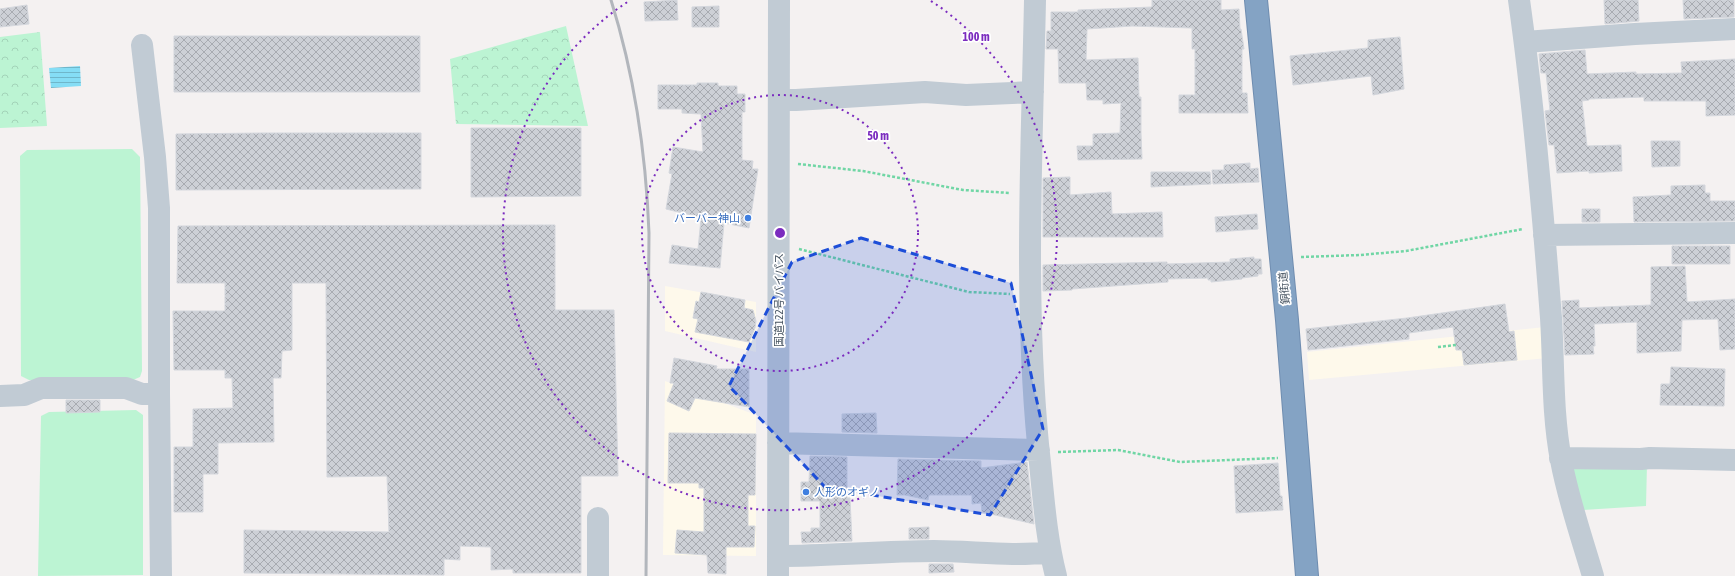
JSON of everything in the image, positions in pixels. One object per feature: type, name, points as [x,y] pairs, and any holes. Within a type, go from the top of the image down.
[{"type":"highway","name":"銅街道","points":[[1256,0],[1286,306],[1307,576]]},
{"type":"street","name":"国道122号 バイパス","points":[[778,566],[779,0]]},
{"type":"street","points":[[1035,0],[1030,294],[1032,362],[1039,450],[1050,552],[1056,576]]},
{"type":"street","points":[[1518,0],[1540,176],[1560,458],[1565,482],[1593,576]]},
{"type":"street","points":[[1524,42],[1735,29]]},
{"type":"street","points":[[142,45],[155,157],[159,208],[161,576]]},
{"type":"street","points":[[779,100],[937,92],[966,95],[1033,92]]},
{"type":"street","points":[[1544,230],[1634,235],[1735,234]]},
{"type":"street","points":[[0,396],[24,396],[42,388],[126,388],[142,394],[159,394]]},
{"type":"street","points":[[778,443],[1039,450]]},
{"type":"street","points":[[1560,458],[1735,460]]},
{"type":"street","points":[[598,518],[598,576]]},
{"type":"street","points":[[778,566],[857,554],[907,551],[1023,554],[1050,552]]},
{"type":"path","points":[[797,164],[863,171],[963,190],[995,193],[1032,193]]},
{"type":"path","points":[[1296,257],[1360,255],[1406,251],[1544,230]]},
{"type":"path","points":[[798,249],[970,292],[1030,294]]},
{"type":"path","points":[[1438,347],[1456,345]]},
{"type":"path","points":[[1039,450],[1047,453],[1118,450],[1180,462],[1282,458]]},
{"type":"highlighted area","points":[[861,238],[1011,283],[1043,429],[990,515],[825,487],[729,386],[792,262]]},
{"type":"shaded area","points":[[665,286],[756,302],[756,352],[665,331]]},
{"type":"shaded area","points":[[1545,327],[1548,358],[1309,380],[1307,352]]},
{"type":"shaded area","points":[[665,381],[756,415],[756,556],[663,555]]},
{"type":"green space","points":[[566,26],[588,126],[456,124],[450,59]]},
{"type":"green space","points":[[40,32],[47,126],[0,128],[0,37]]},
{"type":"green space","points":[[132,149],[140,157],[142,371],[140,377],[133,380],[29,380],[21,376],[20,156],[27,150]]},
{"type":"green space","points":[[136,410],[143,415],[143,575],[38,576],[41,416],[49,412]]},
{"type":"green space","points":[[1573,463],[1647,464],[1646,506],[1583,510],[1573,471]]},
{"type":"water","points":[[80,66],[81,86],[51,88],[49,68]]},
{"type":"building","points":[[677,0],[678,20],[645,21],[644,2]]},
{"type":"building","points":[[1152,0],[1221,0],[1221,10],[1239,9],[1240,29],[1244,49],[1242,49],[1242,93],[1247,93],[1248,113],[1179,113],[1179,95],[1195,95],[1195,49],[1192,49],[1192,28],[1132,26],[1087,29],[1086,60],[1138,58],[1139,97],[1141,97],[1142,159],[1078,160],[1077,146],[1093,146],[1093,134],[1120,133],[1121,103],[1103,104],[1103,100],[1087,100],[1086,83],[1059,83],[1058,49],[1046,49],[1047,31],[1051,31],[1051,12],[1078,12],[1078,10],[1152,7]]},
{"type":"building","points":[[1604,0],[1638,0],[1639,21],[1605,24]]},
{"type":"building","points":[[1683,0],[1734,0],[1734,17],[1684,19]]},
{"type":"building","points":[[27,5],[29,24],[0,27],[0,9]]},
{"type":"building","points":[[719,6],[719,27],[692,27],[692,7]]},
{"type":"building","points":[[174,36],[420,36],[420,92],[174,92]]},
{"type":"building","points":[[1400,37],[1404,89],[1373,95],[1371,76],[1293,85],[1290,56],[1368,48],[1368,40]]},
{"type":"building","points":[[1585,50],[1587,74],[1636,72],[1636,74],[1682,73],[1681,62],[1735,59],[1735,115],[1706,116],[1706,101],[1644,101],[1644,97],[1589,99],[1582,101],[1587,146],[1621,145],[1622,171],[1557,173],[1554,145],[1549,145],[1545,111],[1550,110],[1546,73],[1541,73],[1539,54]]},
{"type":"building","points":[[697,83],[718,83],[718,86],[737,86],[737,94],[745,94],[745,112],[742,112],[742,160],[753,161],[752,169],[758,169],[749,228],[724,223],[720,268],[669,263],[672,245],[698,249],[701,219],[699,219],[699,217],[666,209],[672,174],[669,173],[673,147],[703,152],[701,114],[682,113],[682,109],[658,109],[658,85],[697,85]]},
{"type":"building","points":[[471,128],[581,128],[581,196],[471,197]]},
{"type":"building","points":[[421,133],[421,189],[176,190],[176,134]]},
{"type":"building","points":[[1651,141],[1680,141],[1680,166],[1652,167]]},
{"type":"building","points":[[1250,163],[1250,169],[1258,168],[1259,182],[1213,184],[1212,170],[1224,170],[1224,165]]},
{"type":"building","points":[[1151,172],[1210,172],[1211,184],[1151,187]]},
{"type":"building","points":[[1070,177],[1070,195],[1111,192],[1112,214],[1162,212],[1163,237],[1043,237],[1043,178]]},
{"type":"building","points":[[1705,185],[1705,193],[1710,193],[1710,201],[1735,201],[1735,221],[1634,222],[1633,197],[1671,195],[1671,186]]},
{"type":"building","points":[[1582,209],[1600,209],[1600,222],[1582,222]]},
{"type":"building","points":[[1257,214],[1258,229],[1216,232],[1215,217]]},
{"type":"building","points":[[555,225],[555,310],[614,310],[618,476],[581,476],[581,573],[513,573],[513,569],[491,570],[491,547],[460,546],[460,560],[444,559],[444,575],[244,573],[244,530],[389,532],[387,476],[327,477],[326,283],[292,283],[292,350],[282,351],[281,378],[273,378],[274,442],[218,443],[218,474],[203,474],[203,512],[174,512],[174,447],[193,447],[193,409],[233,408],[232,378],[225,378],[225,370],[174,370],[173,311],[225,311],[225,283],[177,283],[178,226]]},
{"type":"building","points":[[1672,246],[1730,246],[1730,264],[1672,264]]},
{"type":"building","points":[[1254,257],[1254,259],[1261,259],[1262,274],[1242,279],[1211,282],[1208,278],[1168,279],[1168,282],[1043,291],[1043,265],[1230,262],[1230,259]]},
{"type":"building","points":[[1685,266],[1687,302],[1735,299],[1735,349],[1720,350],[1718,319],[1682,320],[1681,351],[1637,353],[1637,322],[1594,324],[1594,354],[1565,355],[1562,301],[1579,300],[1579,308],[1651,305],[1651,267]]},
{"type":"building","points":[[701,292],[745,300],[744,308],[753,310],[756,321],[755,328],[749,342],[695,332],[698,319],[693,318],[696,301],[699,302]]},
{"type":"building","points":[[1505,304],[1509,332],[1514,331],[1517,360],[1464,365],[1462,350],[1456,350],[1453,327],[1409,333],[1409,339],[1308,350],[1306,329],[1407,318]]},
{"type":"building","points":[[674,358],[717,366],[716,369],[749,369],[749,407],[695,398],[689,411],[667,401],[674,383],[670,383]]},
{"type":"building","points":[[1671,367],[1725,369],[1724,406],[1660,405],[1661,384],[1670,384]]},
{"type":"building","points":[[66,400],[100,400],[100,412],[66,413]]},
{"type":"building","points":[[876,413],[877,433],[842,432],[842,414]]},
{"type":"building","points":[[669,433],[756,434],[755,495],[748,495],[748,526],[755,526],[754,547],[726,547],[726,574],[708,573],[707,555],[675,553],[677,530],[704,532],[704,488],[699,488],[699,483],[668,483]]},
{"type":"building","points":[[810,456],[847,457],[847,498],[850,498],[852,541],[802,543],[801,532],[811,532],[811,528],[820,528],[820,501],[801,501],[801,482],[809,482]]},
{"type":"building","points":[[898,459],[981,461],[981,468],[1027,462],[1034,524],[982,512],[981,503],[972,504],[972,495],[929,495],[928,500],[905,495],[897,495]]},
{"type":"building","points":[[1278,463],[1280,496],[1282,496],[1283,510],[1236,513],[1234,466]]},
{"type":"building","points":[[929,527],[929,539],[909,539],[909,528]]},
{"type":"building","points":[[929,564],[953,564],[954,572],[929,573]]},
{"type":"railway","points":[[611,0],[627,58],[638,115],[645,174],[649,233],[646,576]]},
{"type":"place","name":"バーバー神山","points":[[748,218]]},
{"type":"place","name":"人形のオギノ","points":[[806,492]]}]
